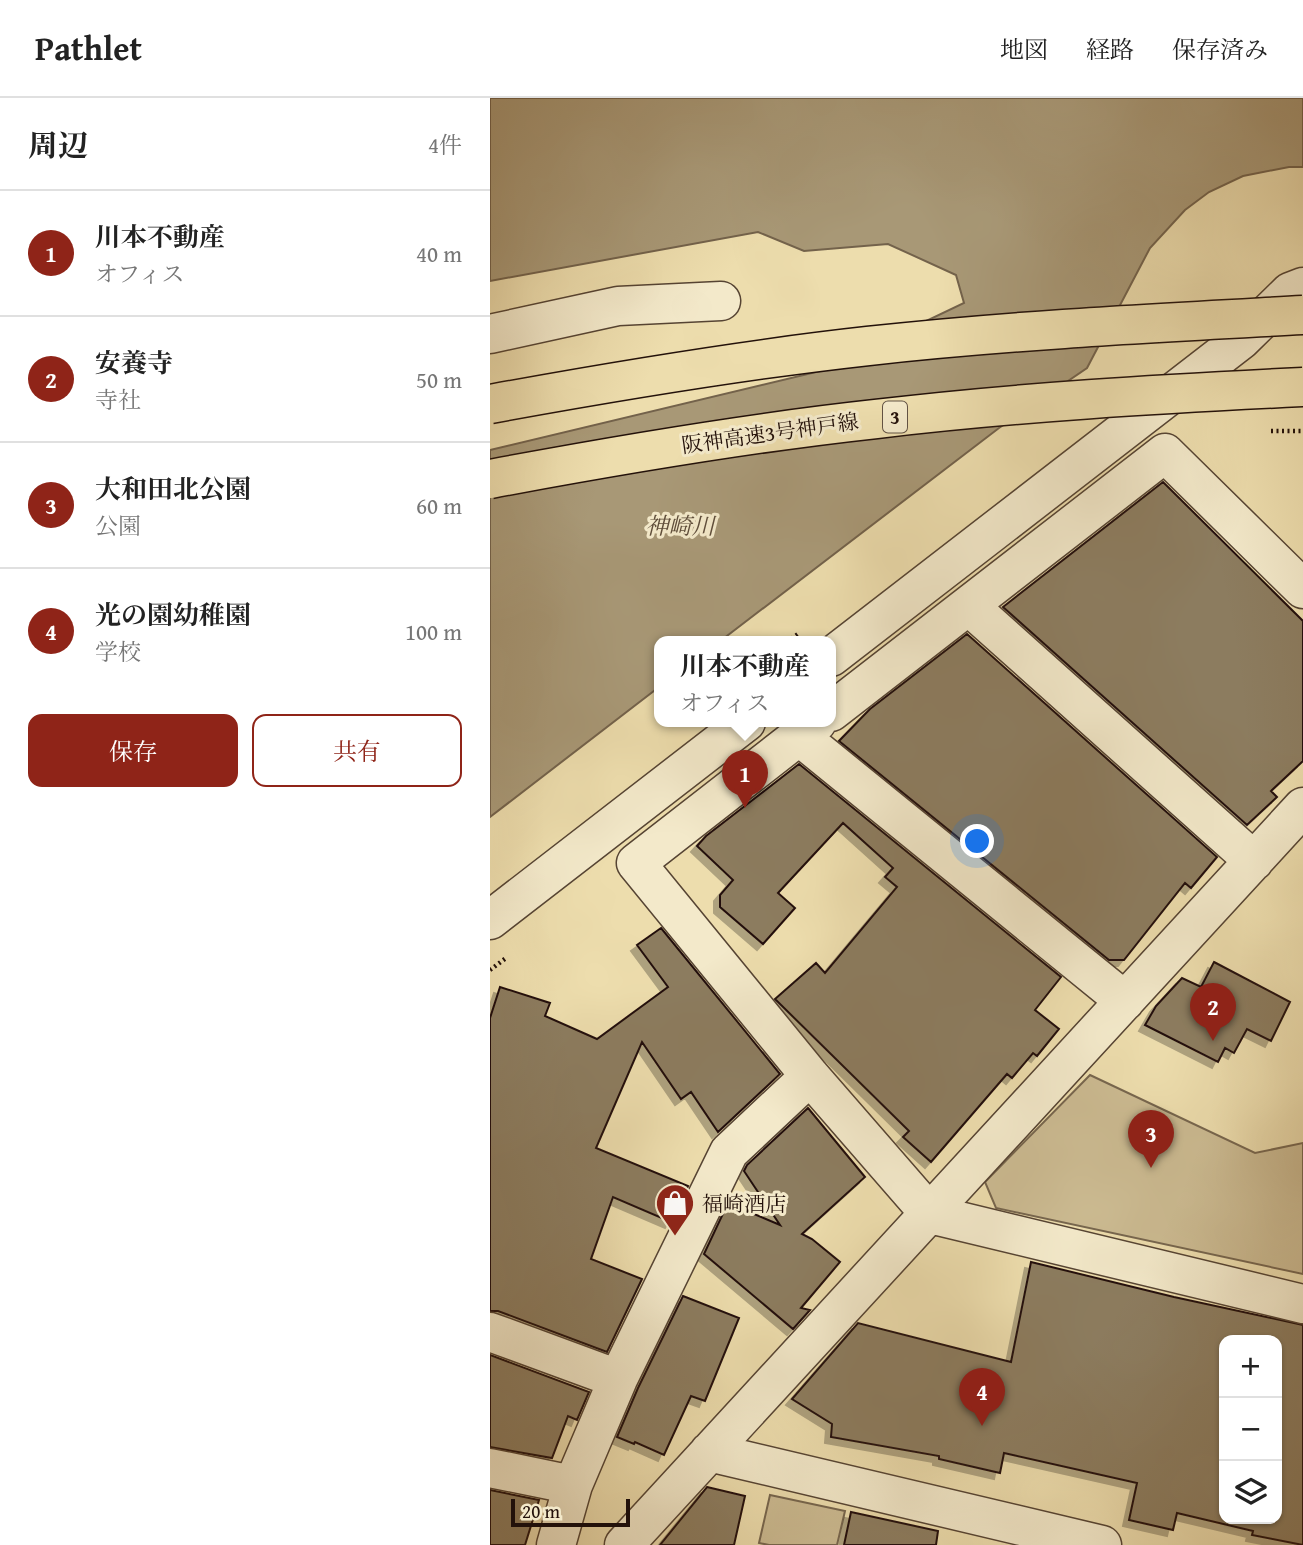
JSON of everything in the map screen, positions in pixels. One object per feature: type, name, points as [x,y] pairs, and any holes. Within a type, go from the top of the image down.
[{"type":"highway","points":[[490,404],[641,376],[868,346],[1094,326],[1303,315]]},
{"type":"highway","name":"阪神高速3号神戸線","points":[[490,478],[651,449],[876,419],[1087,398],[1303,387]]},
{"type":"street","points":[[836,653],[1241,340],[1290,292],[1303,287]]},
{"type":"street","points":[[490,334],[618,306],[721,302]]},
{"type":"street","points":[[836,708],[1165,453],[1303,589]]},
{"type":"street","points":[[969,606],[1254,861]]},
{"type":"street","points":[[490,920],[740,727]]},
{"type":"street","points":[[1125,1001],[808,729],[636,863],[810,1076],[930,1214],[1303,1304]]},
{"type":"street","points":[[624,1545],[1303,807]]},
{"type":"street","points":[[556,1545],[573,1485],[618,1379],[729,1152],[810,1076]]},
{"type":"street","points":[[490,1332],[618,1379]]},
{"type":"street","points":[[709,1452],[1102,1545]]},
{"type":"street","points":[[490,1468],[573,1485]]},
{"type":"path","points":[[1262,432],[1303,431]]},
{"type":"shaded area","points":[[1090,1075],[1255,1153],[1303,1143],[1303,1274],[996,1208],[985,1182]]},
{"type":"shaded area","points":[[770,1495],[845,1511],[837,1545],[759,1543]]},
{"type":"water","name":"神崎川","points":[[490,98],[1303,98],[1303,167],[1243,176],[1209,192],[1185,210],[1150,248],[1087,368],[999,428],[727,636],[654,636],[654,691],[490,817],[490,450],[908,350],[905,331],[964,303],[956,275],[888,244],[804,251],[758,232],[490,281]]},
{"type":"building","points":[[1163,482],[1303,621],[1303,761],[1271,791],[1277,797],[1247,825],[1003,607]]},
{"type":"building","points":[[967,634],[1217,857],[1191,888],[1185,883],[1124,960],[1109,960],[839,741],[870,709]]},
{"type":"building","points":[[799,764],[1061,977],[1035,1010],[1059,1029],[1037,1056],[1033,1053],[1012,1078],[1007,1074],[931,1162],[903,1137],[909,1131],[775,999],[816,963],[825,973],[897,887],[885,877],[893,868],[843,823],[778,893],[795,908],[763,944],[720,907],[720,895],[733,880],[697,846],[706,836]]},
{"type":"building","points":[[661,928],[780,1074],[718,1132],[691,1092],[681,1099],[642,1042],[596,1148],[688,1186],[671,1222],[613,1197],[591,1259],[642,1279],[607,1352],[498,1311],[490,1311],[490,1018],[500,987],[550,1003],[545,1016],[597,1039],[668,987],[637,945]]},
{"type":"building","points":[[1214,962],[1290,1002],[1271,1041],[1247,1029],[1234,1053],[1225,1048],[1218,1062],[1145,1025],[1156,1006],[1182,978],[1201,987]]},
{"type":"building","points":[[808,1108],[865,1177],[802,1234],[840,1262],[801,1308],[810,1310],[793,1329],[704,1254],[728,1203],[780,1225],[744,1171],[747,1165]]},
{"type":"building","points":[[1031,1262],[1303,1325],[1303,1545],[1252,1535],[1253,1531],[1223,1524],[1282,1524],[1282,1335],[1219,1335],[1219,1523],[1177,1513],[1173,1530],[1129,1520],[1137,1483],[1004,1453],[1000,1473],[939,1459],[939,1456],[831,1437],[832,1424],[792,1399],[858,1323],[1011,1362]]},
{"type":"building","points":[[683,1296],[739,1318],[705,1401],[691,1396],[664,1455],[617,1437]]},
{"type":"building","points":[[490,1355],[589,1392],[577,1420],[568,1416],[552,1458],[490,1447]]},
{"type":"building","points":[[707,1487],[745,1496],[734,1545],[660,1545]]},
{"type":"building","points":[[490,1490],[539,1500],[525,1545],[490,1545]]},
{"type":"building","points":[[851,1512],[938,1531],[936,1545],[844,1545]]},
{"type":"place","name":"川本不動産","points":[[745,808]]},
{"type":"place","name":"安養寺","points":[[1213,1041]]},
{"type":"place","name":"大和田北公園","points":[[1151,1168]]},
{"type":"place","name":"福崎酒店","points":[[675,1237]]},
{"type":"place","name":"光の園幼稚園","points":[[982,1426]]}]
